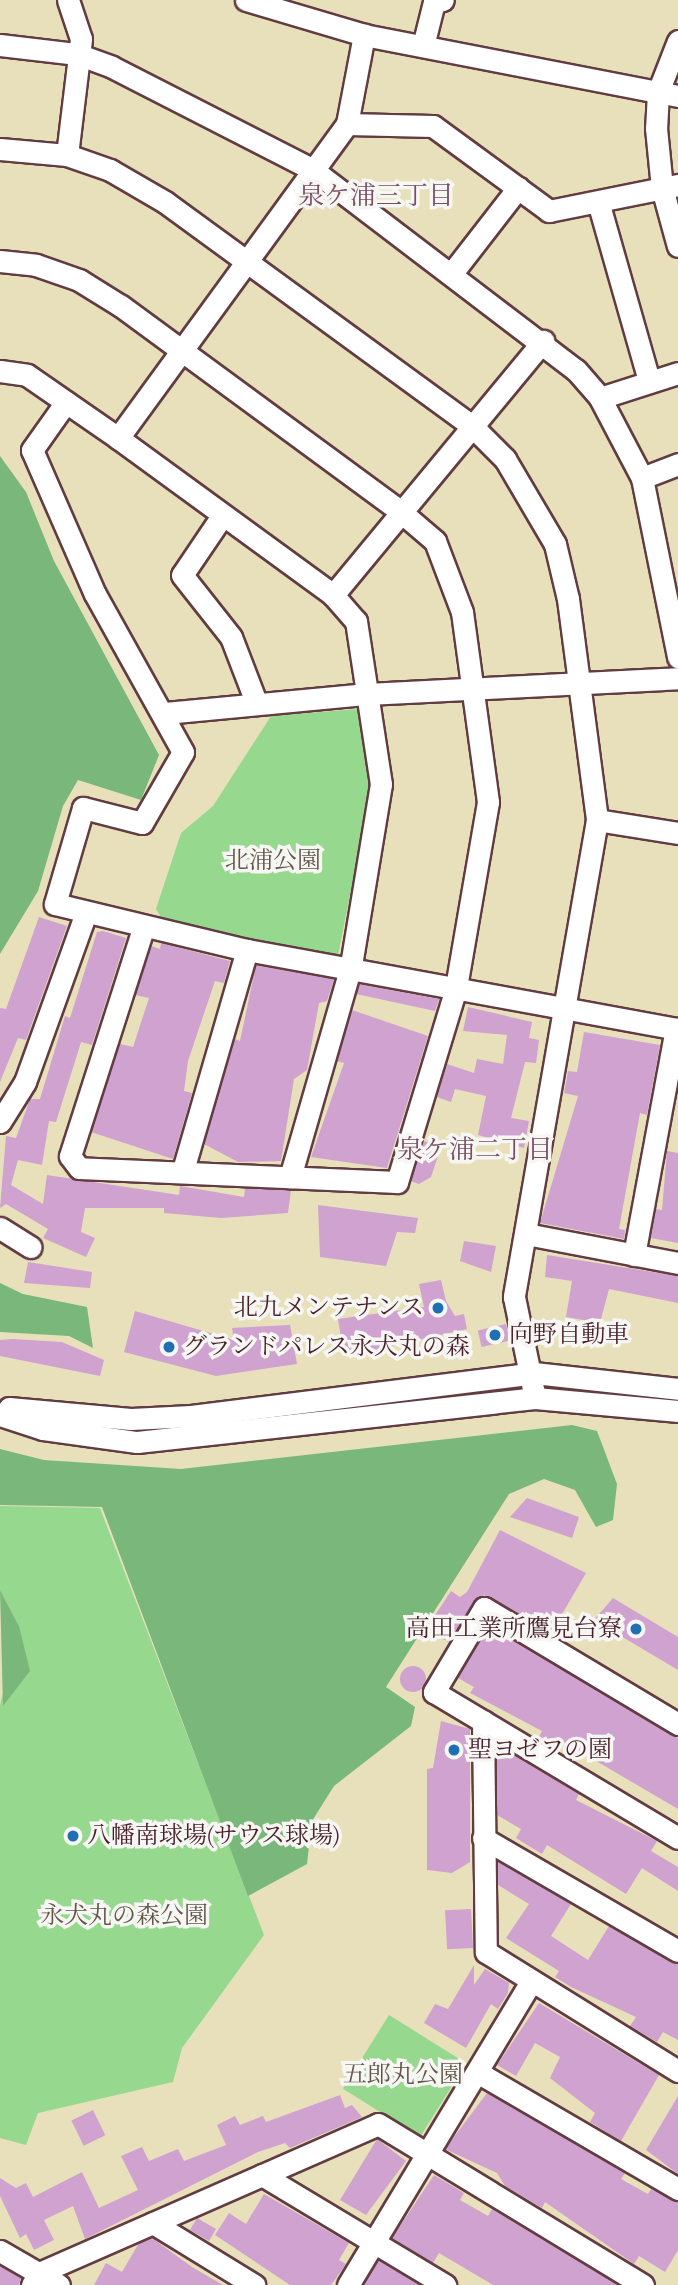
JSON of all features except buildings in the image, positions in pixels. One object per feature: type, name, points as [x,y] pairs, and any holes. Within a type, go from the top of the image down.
[{"type":"street","points":[[67,155],[77,54],[81,39],[68,0]]},
{"type":"street","points":[[423,46],[434,2],[443,0]]},
{"type":"street","points":[[257,2],[364,35],[668,94]]},
{"type":"street","points":[[118,438],[181,348],[347,124],[364,35]]},
{"type":"street","points":[[678,41],[668,94],[670,186],[678,246]]},
{"type":"street","points":[[0,45],[77,54],[313,170],[543,341],[600,398],[642,478],[678,657]]},
{"type":"street","points":[[347,124],[433,126],[549,211],[599,205],[670,186]]},
{"type":"street","points":[[0,149],[67,155],[110,170],[165,202],[472,426],[505,458],[555,544],[579,682],[597,820],[562,1007],[514,1297],[534,1373],[535,1398]]},
{"type":"street","points":[[452,273],[518,188]]},
{"type":"street","points":[[599,205],[649,381]]},
{"type":"street","points":[[0,261],[36,265],[79,281],[181,348],[401,512],[435,541],[453,576],[488,802],[456,988],[397,1182],[183,1170],[79,1168],[70,1156],[144,928]]},
{"type":"street","points":[[333,595],[543,341]]},
{"type":"street","points":[[0,371],[27,375],[118,438],[333,595],[356,621],[381,784],[351,967],[289,1177]]},
{"type":"street","points":[[600,398],[678,373]]},
{"type":"street","points":[[66,402],[32,450],[95,594],[165,713],[183,752],[142,822],[83,808],[55,904],[144,928],[247,950],[677,1029],[634,1255]]},
{"type":"street","points":[[642,478],[678,464]]},
{"type":"street","points":[[222,516],[182,575],[231,637],[256,702]]},
{"type":"street","points":[[165,713],[256,702],[367,694],[678,678]]},
{"type":"street","points":[[597,820],[678,833]]},
{"type":"street","points":[[0,1122],[24,1082],[86,913]]},
{"type":"street","points":[[183,1170],[247,950]]},
{"type":"street","points":[[0,1228],[30,1247]]},
{"type":"street","points":[[526,1234],[678,1263]]},
{"type":"street","points":[[0,1406],[64,1416],[155,1418],[534,1373],[678,1389]]},
{"type":"street","points":[[0,1415],[77,1436],[149,1441],[535,1398],[678,1411]]},
{"type":"street","points":[[678,1724],[484,1608],[434,1692],[678,1838]]},
{"type":"street","points":[[483,1721],[486,1952],[530,1983],[678,2071]]},
{"type":"street","points":[[483,1838],[678,1951]]},
{"type":"street","points":[[348,2285],[530,1983]]},
{"type":"street","points":[[477,2072],[678,2189]]},
{"type":"street","points":[[35,2279],[153,2222],[378,2124],[643,2285]]},
{"type":"street","points":[[262,2175],[445,2285]]},
{"type":"street","points":[[153,2222],[254,2285]]},
{"type":"street","points":[[0,2251],[35,2279],[58,2285]]},
{"type":"green space","points":[[0,456],[26,492],[54,561],[159,755],[141,800],[78,780],[63,806],[38,891],[0,954]]},
{"type":"green space","name":"北浦公園","points":[[358,709],[371,787],[338,956],[165,924],[156,909],[181,833],[213,806],[271,716]]},
{"type":"green space","points":[[0,1283],[23,1294],[87,1307],[93,1348],[69,1336],[0,1332]]},
{"type":"green space","points":[[572,1425],[597,1431],[617,1484],[613,1520],[596,1527],[575,1490],[544,1479],[509,1494],[386,1687],[415,1707],[411,1726],[334,1786],[312,1821],[307,1864],[248,1896],[102,1507],[0,1505],[0,1449],[44,1460],[181,1469]]},
{"type":"green space","name":"永犬丸の森公園","points":[[0,1506],[100,1508],[264,1935],[182,2048],[173,2082],[38,2113],[26,2145],[0,2138],[0,1705],[19,1626],[0,1590]]},
{"type":"green space","points":[[0,1590],[19,1626],[30,1671],[3,1706]]},
{"type":"green space","name":"五郎丸公園","points":[[389,2015],[466,2063],[420,2137],[343,2089]]},
{"type":"place","name":"北九メンテナンス","points":[[438,1308]]},
{"type":"place","name":"向野自動車","points":[[495,1335]]},
{"type":"place","name":"グランドパレス永犬丸の森","points":[[169,1347]]},
{"type":"place","name":"高田工業所鷹見台寮","points":[[636,1629]]},
{"type":"place","name":"聖ヨゼフの園","points":[[454,1750]]},
{"type":"place","name":"八幡南球場(サウス球場)","points":[[73,1836]]},
{"type":"district","name":"泉ケ浦三丁目","points":[[376,196]]},
{"type":"district","name":"泉ケ浦二丁目","points":[[475,1150]]}]
